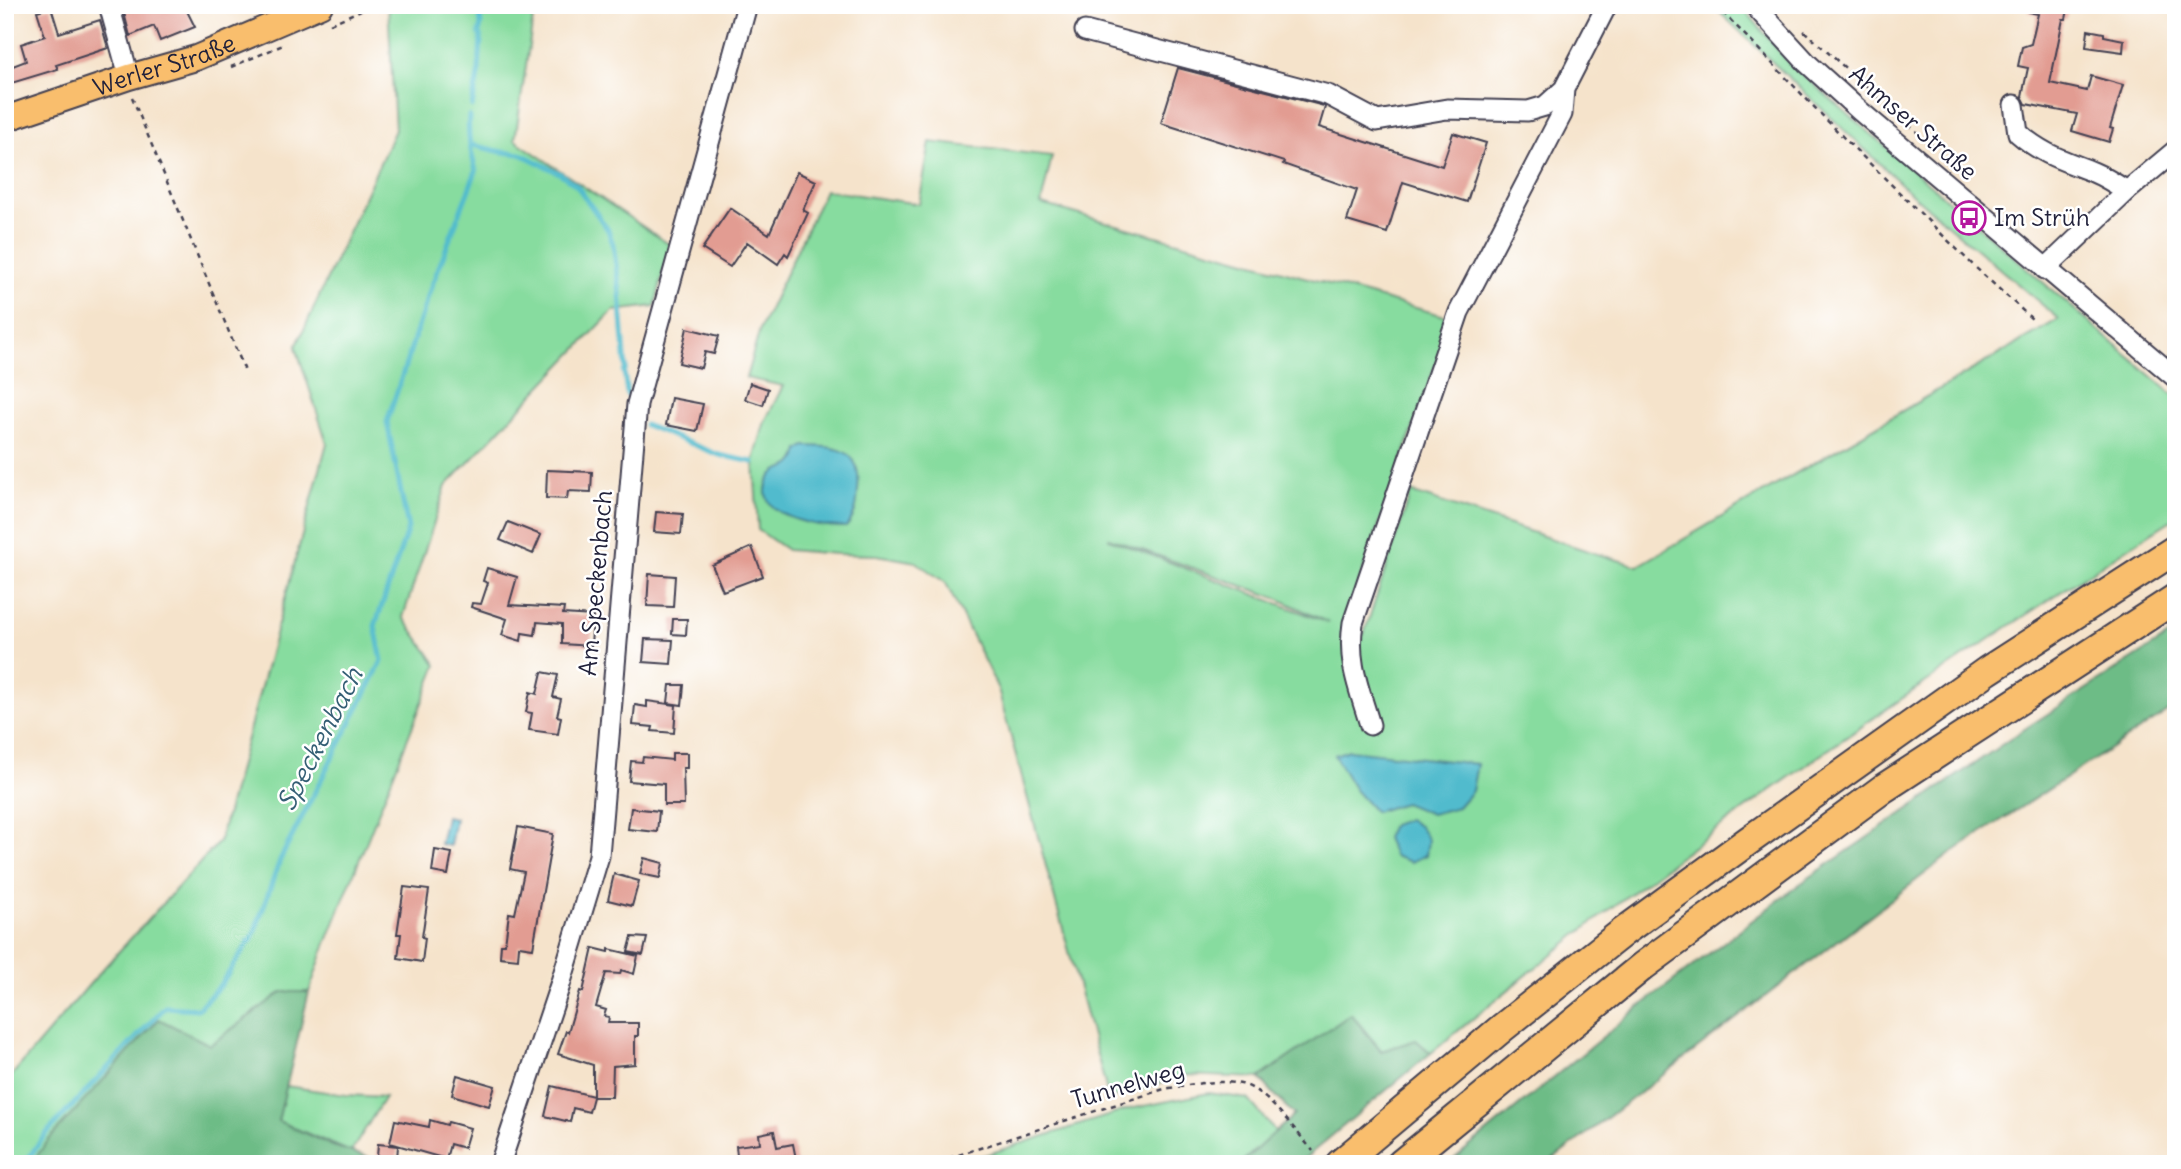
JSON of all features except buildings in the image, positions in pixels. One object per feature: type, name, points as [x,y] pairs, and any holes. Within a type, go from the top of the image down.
[{"type":"highway","points":[[1340,1164],[1502,1028],[1623,932],[1737,848],[1987,671],[2176,550]]},
{"type":"highway","points":[[1401,1164],[1643,966],[1884,788],[2176,598]]},
{"type":"main road","name":"Werler Straße","points":[[5,119],[130,87],[320,5]]},
{"type":"street","points":[[109,5],[130,87]]},
{"type":"street","name":"Am Speckenbach","points":[[500,1164],[561,985],[599,856],[637,404],[747,5]]},
{"type":"street","points":[[1085,31],[1328,95],[1377,121],[1447,109],[1528,111],[1545,106],[1564,89],[1607,5]]},
{"type":"street","name":"Ahmser Straße","points":[[1754,5],[1807,63],[1851,103],[2176,378]]},
{"type":"street","points":[[1370,725],[1351,662],[1353,623],[1460,312],[1562,114],[1564,89]]},
{"type":"street","points":[[2014,105],[2018,132],[2039,150],[2057,160],[2095,172],[2127,191]]},
{"type":"street","points":[[2045,269],[2127,191],[2176,150]]},
{"type":"path","points":[[356,5],[358,11]]},
{"type":"path","points":[[1716,5],[1853,147],[2033,320]]},
{"type":"path","points":[[130,87],[245,370]]},
{"type":"path","name":"Tunnelweg","points":[[930,1164],[1164,1089],[1203,1082],[1244,1084],[1262,1094],[1313,1151]]},
{"type":"green space","points":[[388,5],[535,5],[515,140],[670,245],[655,306],[613,311],[446,486],[403,617],[437,665],[309,992],[282,992],[210,1045],[51,1137],[31,1164],[5,1164],[5,1083],[101,971],[219,842],[327,443],[296,347],[395,130]]},
{"type":"green space","points":[[1712,5],[1741,5],[1789,63],[2176,397],[2176,517],[1960,659],[1748,807],[1586,927],[1431,1053],[1416,1040],[1382,1051],[1351,1015],[1259,1078],[1184,1075],[1109,1099],[998,689],[946,583],[916,562],[877,555],[787,550],[758,530],[754,460],[765,421],[783,386],[746,378],[760,329],[825,190],[919,204],[930,142],[1052,156],[1041,204],[1452,318],[1343,628],[1364,634],[1411,492],[1638,566],[2059,319],[1915,197]],"holes":[[[1109,538],[1279,599],[1329,623]]]},
{"type":"green space","points":[[2176,631],[2176,706],[1957,849],[1547,1164],[1448,1164],[1638,1008],[1797,886],[2026,728]]},
{"type":"green space","points":[[282,992],[309,992],[278,1121],[333,1146],[389,1164],[31,1164],[51,1137],[159,1019],[210,1045]]},
{"type":"green space","points":[[1351,1014],[1381,1051],[1416,1040],[1431,1053],[1298,1164],[1240,1164],[1294,1115],[1259,1078]]},
{"type":"green space","points":[[286,1086],[346,1095],[385,1097],[351,1152],[278,1121]]},
{"type":"green space","points":[[1209,1093],[1248,1099],[1276,1132],[1240,1164],[957,1164],[1129,1109]]},
{"type":"water","points":[[805,446],[838,449],[852,458],[856,466],[858,490],[852,519],[846,527],[791,518],[769,502],[766,491],[773,473],[790,465],[799,450]]},
{"type":"water","points":[[1349,750],[1477,764],[1472,791],[1458,807],[1431,814],[1404,803],[1375,812],[1355,790],[1334,755]]},
{"type":"water","points":[[446,816],[455,818],[450,846],[440,844]]},
{"type":"water","points":[[1408,819],[1420,827],[1428,840],[1426,855],[1411,862],[1394,856],[1386,838],[1392,825]]},
{"type":"waterway","name":"Speckenbach","points":[[472,106],[479,70],[479,5]]},
{"type":"waterway","name":"Speckenbach","points":[[24,1164],[45,1135],[165,1007],[198,1009],[222,983],[254,934],[280,860],[382,661],[375,626],[408,528],[387,422],[430,290],[476,171],[469,137],[469,116]]},
{"type":"waterway","points":[[472,145],[521,154],[561,174],[577,186],[608,230],[613,244],[620,293],[626,369],[624,372],[630,398]]},
{"type":"waterway","points":[[645,425],[719,455],[753,462]]},
{"type":"place","name":"Im Strüh","points":[[1969,218]]}]
